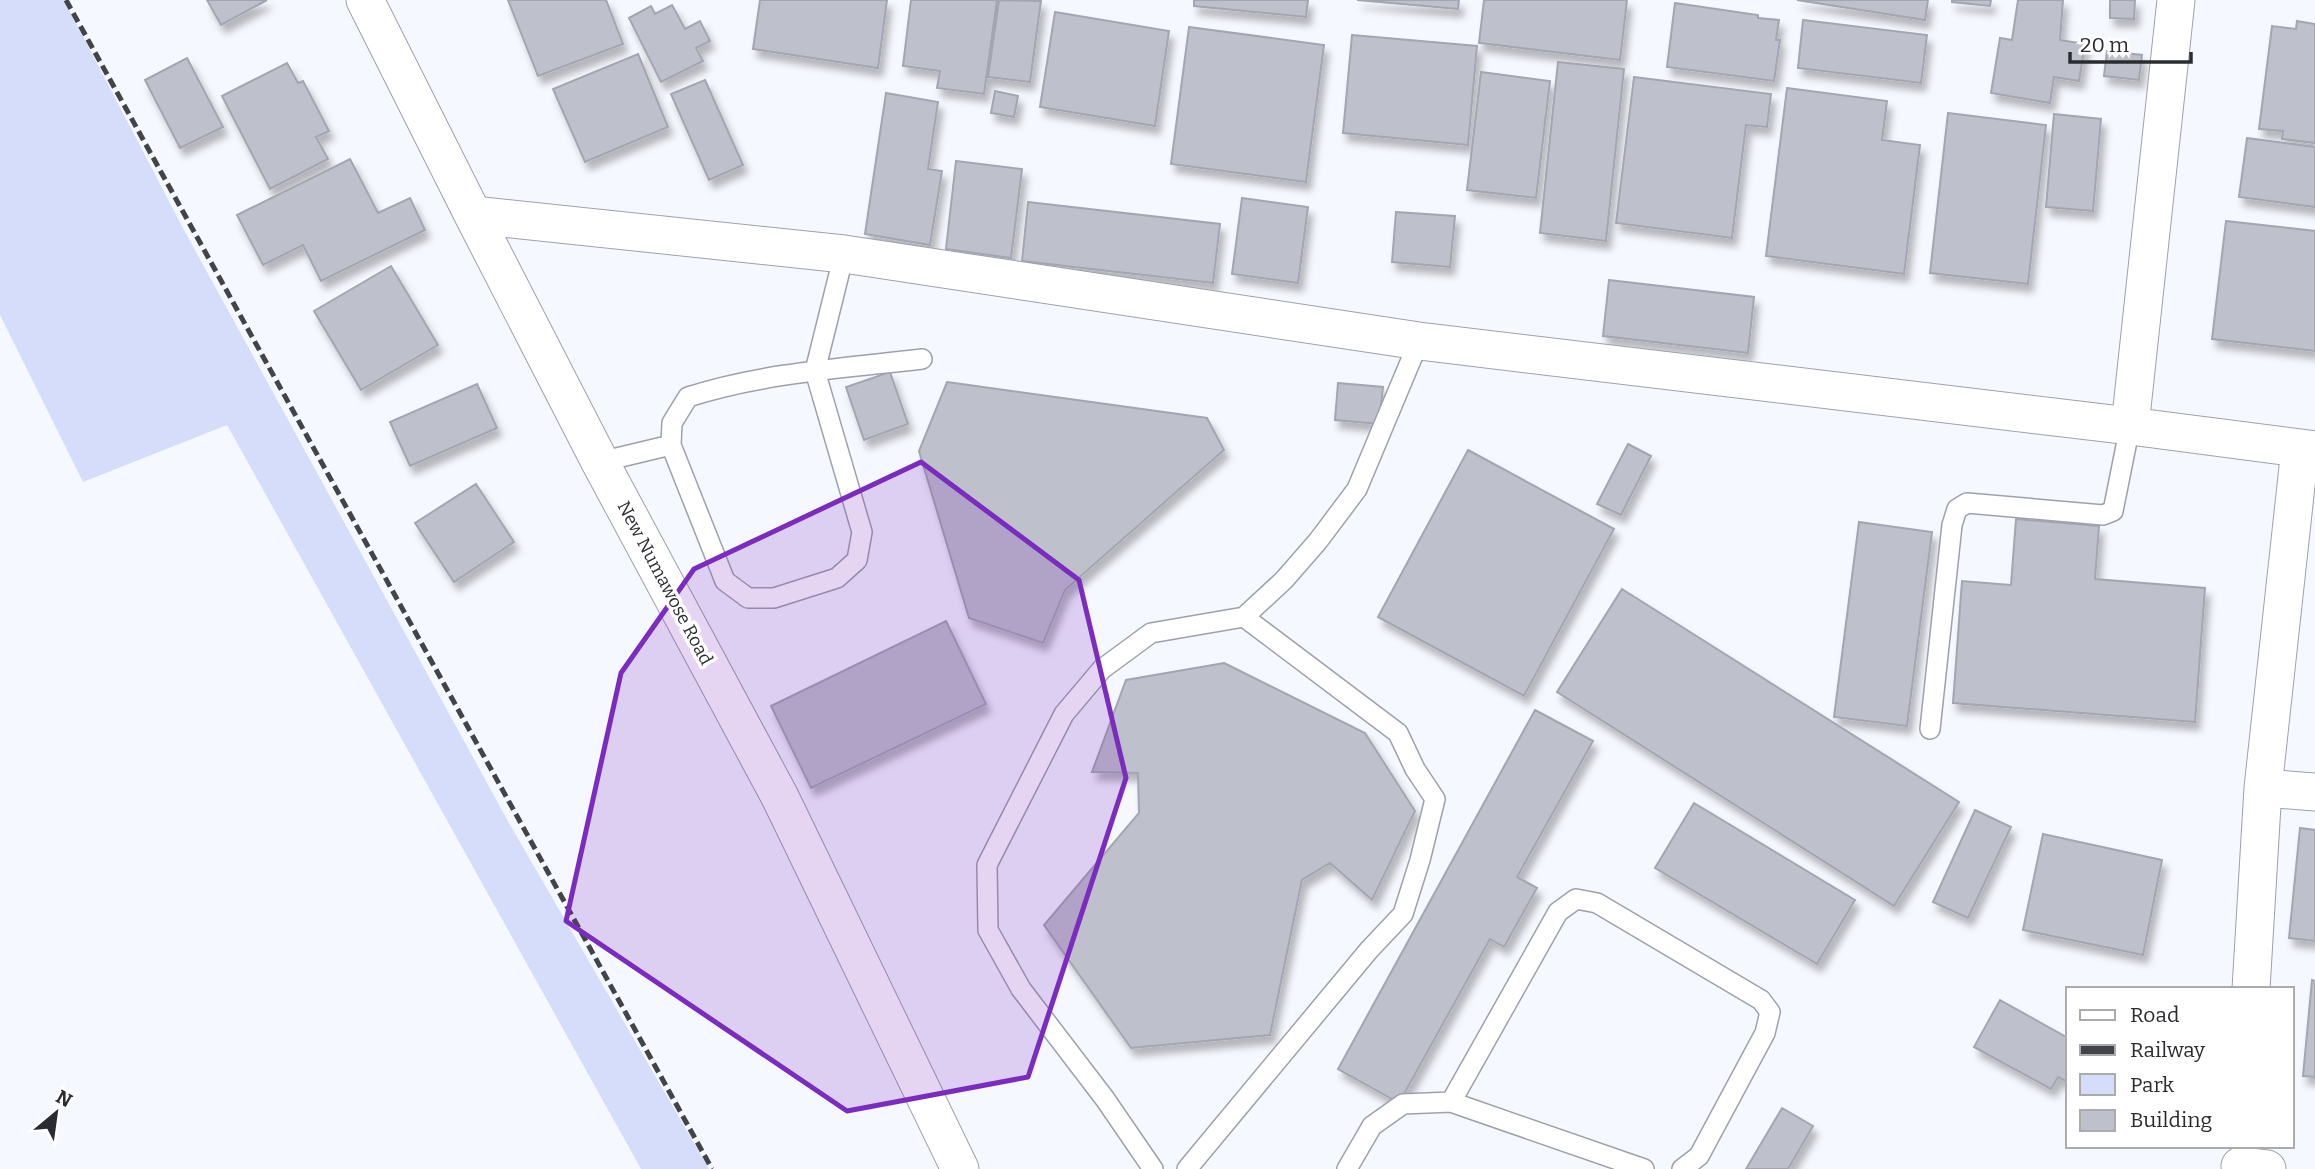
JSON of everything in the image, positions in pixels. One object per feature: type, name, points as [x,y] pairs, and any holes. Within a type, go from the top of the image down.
[{"type":"street","name":"New Numawose Road","points":[[365,0],[600,462],[780,797],[960,1169]]},
{"type":"street","points":[[2130,426],[2176,0]]},
{"type":"street","points":[[473,215],[844,254],[1419,341],[2307,449],[2263,788],[2251,987]]},
{"type":"street","points":[[2263,788],[2315,792]]},
{"type":"lane","points":[[844,254],[815,371],[862,532],[857,560],[837,578],[774,598],[748,598],[725,580],[671,445],[672,423],[688,397],[720,387],[815,371],[922,359]]},
{"type":"lane","points":[[1153,1169],[1105,1099],[1021,989],[988,930],[986,865],[1065,714],[1101,669],[1151,633],[1244,617],[1284,580],[1318,541],[1357,489],[1419,341]]},
{"type":"lane","points":[[1930,729],[1952,525],[1957,509],[1966,503],[2103,514],[2113,511],[2130,426]]},
{"type":"lane","points":[[600,462],[671,445]]},
{"type":"lane","points":[[1187,1169],[1369,950],[1403,914],[1435,799],[1415,769],[1398,733],[1244,617]]},
{"type":"lane","points":[[1451,1102],[1558,912],[1576,899],[1597,903],[1761,1000],[1770,1012],[1765,1033],[1699,1156],[1682,1169]]},
{"type":"lane","points":[[1347,1169],[1372,1126],[1403,1104],[1451,1102],[1643,1169]]},
{"type":"highlighted area","points":[[921,462],[1079,580],[1126,778],[1028,1077],[847,1111],[566,921],[621,673],[694,569]]},
{"type":"green space","points":[[0,0],[64,0],[184,230],[509,823],[709,1169],[641,1169],[227,425],[83,482],[0,315]]},
{"type":"building","points":[[207,0],[267,0],[221,25]]},
{"type":"building","points":[[508,0],[606,0],[623,44],[538,76]]},
{"type":"building","points":[[760,0],[887,0],[878,68],[753,49]]},
{"type":"building","points":[[911,0],[997,0],[984,94],[937,88],[940,71],[903,66]]},
{"type":"building","points":[[999,0],[1041,1],[1030,82],[988,77]]},
{"type":"building","points":[[1194,0],[1308,0],[1306,17],[1194,6]]},
{"type":"building","points":[[1357,0],[1459,0],[1458,9]]},
{"type":"building","points":[[1484,0],[1627,0],[1620,60],[1479,43]]},
{"type":"building","points":[[1797,0],[1928,0],[1925,20]]},
{"type":"building","points":[[1952,0],[1991,0],[1990,6]]},
{"type":"building","points":[[2018,0],[2063,0],[2060,40],[2085,44],[2079,81],[2054,77],[2050,103],[1991,93],[2000,38],[2012,40]]},
{"type":"building","points":[[2110,0],[2135,0],[2134,19],[2110,18]]},
{"type":"building","points":[[1675,3],[1779,20],[1776,40],[1780,40],[1774,81],[1667,67]]},
{"type":"building","points":[[672,5],[685,29],[700,21],[710,41],[696,48],[703,61],[661,82],[629,18],[651,6],[655,14]]},
{"type":"building","points":[[1055,12],[1169,31],[1155,126],[1040,107]]},
{"type":"building","points":[[1803,20],[1927,35],[1921,83],[1798,68]]},
{"type":"building","points":[[2297,21],[2315,24],[2315,143],[2282,139],[2283,131],[2259,129],[2272,26],[2296,29]]},
{"type":"building","points":[[1189,27],[1324,45],[1306,182],[1171,164]]},
{"type":"building","points":[[1352,35],[1477,46],[1468,145],[1343,133]]},
{"type":"building","points":[[2107,51],[2142,55],[2139,80],[2104,76]]},
{"type":"building","points":[[638,54],[668,127],[585,162],[553,89]]},
{"type":"building","points":[[187,58],[223,127],[180,148],[145,80]]},
{"type":"building","points":[[1558,62],[1624,69],[1606,241],[1540,233]]},
{"type":"building","points":[[287,63],[298,83],[303,81],[329,131],[316,137],[328,159],[270,189],[222,96]]},
{"type":"building","points":[[1481,72],[1550,81],[1536,198],[1467,190]]},
{"type":"building","points":[[1634,77],[1771,94],[1767,127],[1746,125],[1732,238],[1616,223]]},
{"type":"building","points":[[705,80],[743,165],[709,180],[671,94]]},
{"type":"building","points":[[1787,88],[1887,101],[1882,140],[1920,145],[1904,274],[1766,256]]},
{"type":"building","points":[[995,91],[1018,96],[1014,117],[991,113]]},
{"type":"building","points":[[886,93],[938,102],[928,169],[942,171],[930,245],[865,234]]},
{"type":"building","points":[[1948,113],[2046,125],[2028,284],[1930,273]]},
{"type":"building","points":[[2054,114],[2101,119],[2093,211],[2046,207]]},
{"type":"building","points":[[2247,138],[2315,147],[2315,207],[2239,197]]},
{"type":"building","points":[[350,159],[378,213],[410,198],[425,230],[321,281],[303,245],[263,265],[237,215]]},
{"type":"building","points":[[956,161],[1022,169],[1011,258],[946,249]]},
{"type":"building","points":[[1242,198],[1308,207],[1298,283],[1232,274]]},
{"type":"building","points":[[1028,202],[1220,224],[1213,283],[1022,261]]},
{"type":"building","points":[[1396,212],[1455,216],[1450,267],[1392,262]]},
{"type":"building","points":[[2226,221],[2315,231],[2315,351],[2212,339]]},
{"type":"building","points":[[391,266],[438,345],[361,390],[314,311]]},
{"type":"building","points":[[1609,280],[1754,297],[1748,353],[1603,336]]},
{"type":"building","points":[[890,372],[908,424],[864,440],[846,387]]},
{"type":"building","points":[[947,382],[1207,418],[1224,450],[1065,590],[1043,643],[969,618],[919,451]]},
{"type":"building","points":[[1338,383],[1383,387],[1379,424],[1335,420]]},
{"type":"building","points":[[477,384],[497,428],[410,466],[390,422]]},
{"type":"building","points":[[1628,444],[1651,456],[1621,515],[1597,504]]},
{"type":"building","points":[[1468,450],[1614,529],[1524,696],[1378,617]]},
{"type":"building","points":[[476,484],[514,542],[454,582],[415,523]]},
{"type":"building","points":[[2016,519],[2099,526],[2095,579],[2205,588],[2195,722],[1953,703],[1962,581],[2011,585]]},
{"type":"building","points":[[1859,522],[1932,532],[1907,726],[1834,717]]},
{"type":"building","points":[[1622,589],[1959,802],[1894,906],[1557,692]]},
{"type":"building","points":[[946,621],[986,704],[811,788],[771,706]]},
{"type":"building","points":[[1224,663],[1365,733],[1415,811],[1372,900],[1330,863],[1302,880],[1270,1035],[1131,1048],[1044,925],[1139,813],[1138,773],[1092,772],[1126,680]]},
{"type":"building","points":[[1535,710],[1593,741],[1517,877],[1537,888],[1504,947],[1490,939],[1399,1103],[1338,1069]]},
{"type":"building","points":[[1694,803],[1855,900],[1817,964],[1655,868]]},
{"type":"building","points":[[1975,810],[2011,827],[1968,918],[1933,902]]},
{"type":"building","points":[[2300,828],[2315,830],[2315,941],[2289,938]]},
{"type":"building","points":[[2043,834],[2162,860],[2143,955],[2023,930]]},
{"type":"building","points":[[2312,980],[2315,981],[2315,1077],[2303,1076]]},
{"type":"building","points":[[2000,1000],[2066,1037],[2066,1081],[2058,1077],[2051,1089],[1974,1047]]},
{"type":"building","points":[[1782,1108],[1813,1126],[1788,1169],[1746,1169]]},
{"type":"railway","points":[[66,0],[712,1169]]}]
